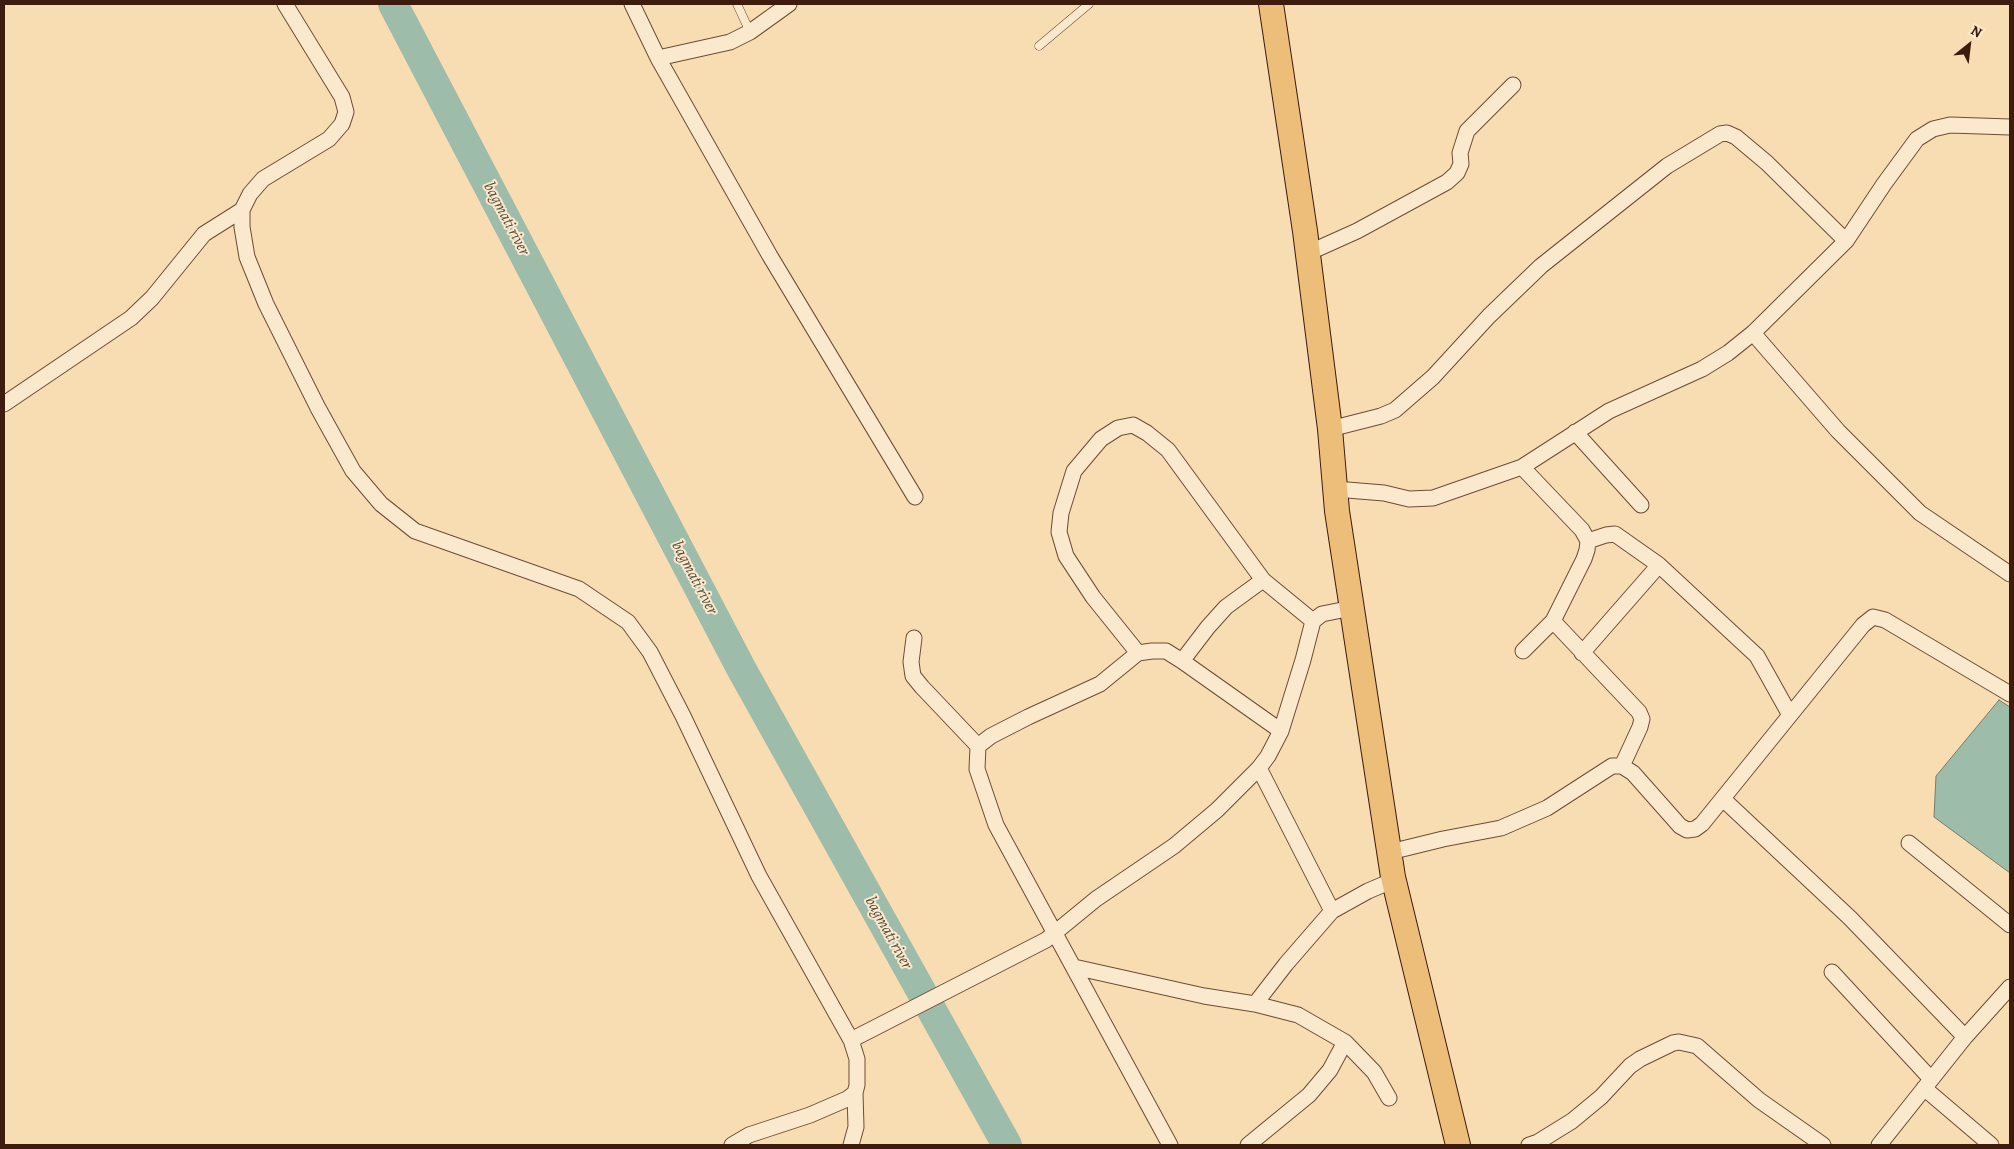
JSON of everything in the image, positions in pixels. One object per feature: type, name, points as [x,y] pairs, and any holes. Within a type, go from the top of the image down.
[{"type":"main road","points":[[1271,4],[1308,253],[1352,608],[1394,880],[1458,1145]]},
{"type":"street","points":[[285,4],[342,97],[346,112],[337,132],[263,179],[250,194],[242,210],[242,227],[247,257],[266,304],[318,408],[353,471],[382,504],[415,531],[579,588],[628,622],[650,652],[683,716],[758,876],[851,1040],[857,1059],[856,1127],[851,1145]]},
{"type":"street","points":[[632,4],[658,58],[770,256],[915,497]]},
{"type":"street","points":[[658,58],[730,42],[750,32],[789,4]]},
{"type":"street","points":[[1308,253],[1357,231],[1447,182],[1457,173],[1461,164],[1460,153],[1467,131],[1513,85]]},
{"type":"street","points":[[1336,489],[1384,493],[1409,499],[1434,498],[1522,468],[1609,411],[1702,369],[1728,353],[1753,332],[1846,241],[1917,139],[1933,129],[1950,125],[2010,127]]},
{"type":"street","points":[[1330,429],[1381,416],[1395,410],[1433,377],[1489,316],[1541,266],[1667,166],[1720,134],[1727,133],[1744,143],[1767,163],[1846,241]]},
{"type":"street","points":[[4,404],[131,318],[152,298],[204,234],[242,210]]},
{"type":"street","points":[[1753,332],[1838,431],[1920,513],[2010,574]]},
{"type":"street","points":[[1138,653],[1082,581],[1066,556],[1059,532],[1061,513],[1074,471],[1101,439],[1118,428],[1133,425],[1147,433],[1168,450],[1263,580],[1313,621]]},
{"type":"street","points":[[1575,432],[1641,504]]},
{"type":"street","points":[[1522,468],[1582,530],[1588,541],[1588,550],[1553,621],[1523,651]]},
{"type":"street","points":[[1588,541],[1615,534],[1659,564],[1757,656],[1790,716]]},
{"type":"street","points":[[1582,653],[1659,564]]},
{"type":"street","points":[[1182,661],[1226,607],[1263,580]]},
{"type":"street","points":[[851,1040],[1051,936],[1096,899],[1174,846],[1217,810],[1259,768],[1268,756],[1281,731],[1313,621],[1322,614],[1352,608]]},
{"type":"street","points":[[1390,852],[1443,839],[1501,828],[1548,808],[1612,766],[1622,766],[1633,773],[1680,826],[1687,830],[1695,830],[1723,799],[1863,625],[1873,617],[1885,620],[2010,694]]},
{"type":"street","points":[[1553,621],[1639,712],[1642,719],[1640,727],[1622,766]]},
{"type":"street","points":[[914,638],[912,662],[914,676],[922,688],[978,746],[977,770],[996,825],[1051,936],[1074,967],[1170,1145]]},
{"type":"street","points":[[978,746],[1028,717],[1100,684],[1138,653],[1166,652],[1182,661],[1281,731]]},
{"type":"street","points":[[1259,768],[1332,911]]},
{"type":"street","points":[[1723,799],[1850,918],[1965,1037]]},
{"type":"street","points":[[1909,843],[2010,925]]},
{"type":"street","points":[[1255,1004],[1286,964],[1332,911],[1368,891],[1394,880]]},
{"type":"street","points":[[1074,967],[1204,996],[1255,1004],[1298,1015],[1345,1042],[1374,1072],[1389,1098]]},
{"type":"street","points":[[1832,972],[1928,1083],[1991,1145]]},
{"type":"street","points":[[1879,1145],[1965,1037],[2010,987]]},
{"type":"street","points":[[1248,1145],[1309,1095],[1330,1070],[1345,1042]]},
{"type":"street","points":[[1529,1145],[1538,1142],[1572,1121],[1601,1097],[1635,1062],[1673,1042],[1696,1046],[1759,1100],[1823,1145]]},
{"type":"street","points":[[732,1145],[749,1135],[810,1114],[847,1099],[855,1093]]},
{"type":"lane","points":[[737,4],[750,32]]},
{"type":"lane","points":[[1039,46],[1089,4]]},
{"type":"shaded area","points":[[1999,700],[2010,707],[2010,873],[1934,817],[1936,776]]},
{"type":"waterway","name":"bagmati river","points":[[393,4],[742,670],[1007,1145]]}]
